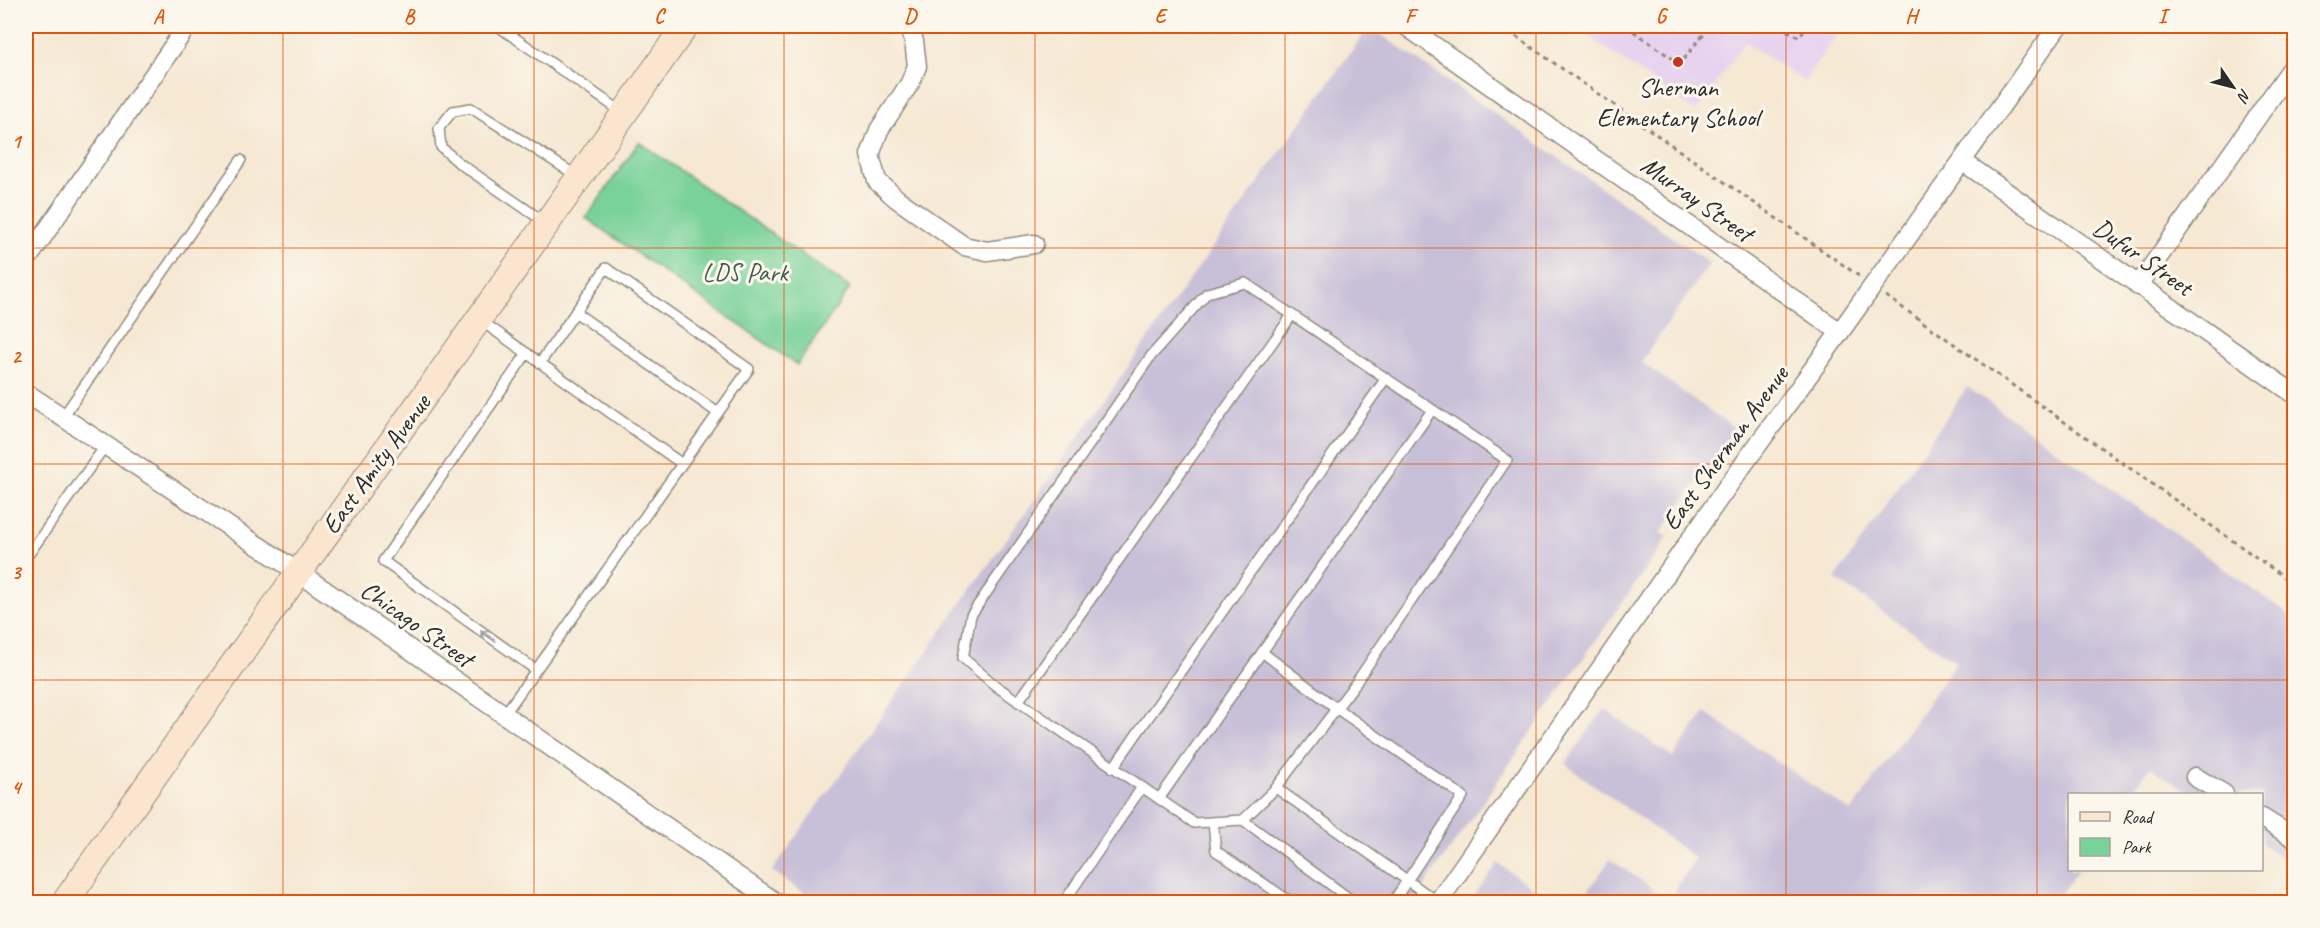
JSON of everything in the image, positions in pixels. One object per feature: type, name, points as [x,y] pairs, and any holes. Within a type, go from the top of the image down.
[{"type":"main road","name":"East Amity Avenue","points":[[65,903],[297,572],[480,320],[685,26]]},
{"type":"street","points":[[26,261],[187,26]]},
{"type":"street","points":[[904,26],[909,30],[914,41],[917,66],[910,83],[879,130],[870,155],[877,181],[897,200],[964,246],[987,251],[1034,244]]},
{"type":"street","name":"Murray Street","points":[[1406,26],[1840,332]]},
{"type":"street","name":"East Sherman Avenue","points":[[1438,902],[1727,487],[2058,26]]},
{"type":"street","points":[[2138,286],[2295,64]]},
{"type":"street","name":"Dufur Street","points":[[1962,161],[2295,394]]},
{"type":"street","name":"Chicago Street","points":[[26,393],[297,572],[504,715],[756,897],[775,903]]},
{"type":"street","points":[[2195,777],[2221,793]]},
{"type":"street","points":[[2263,819],[2295,838]]},
{"type":"lane","points":[[500,26],[502,30],[624,114]]},
{"type":"lane","points":[[547,224],[459,163],[441,147],[439,128],[453,111],[471,108],[579,178]]},
{"type":"lane","points":[[62,418],[241,160]]},
{"type":"lane","points":[[504,715],[749,369],[606,268],[540,363]]},
{"type":"lane","points":[[1245,283],[1386,378],[1507,460],[1355,684],[1276,788],[1243,820],[1194,823],[1018,702],[963,658],[971,615],[1151,356],[1207,293],[1245,283]]},
{"type":"lane","points":[[575,312],[718,413]]},
{"type":"lane","points":[[1018,702],[1292,315]]},
{"type":"lane","points":[[480,320],[682,465]]},
{"type":"lane","points":[[527,353],[383,561],[536,670]]},
{"type":"lane","points":[[1113,768],[1386,378]]},
{"type":"lane","points":[[1159,799],[1432,410]]},
{"type":"lane","points":[[26,558],[105,446]]},
{"type":"lane","points":[[1262,652],[1336,708],[1462,796],[1393,903]]},
{"type":"lane","points":[[1064,903],[1142,787]]},
{"type":"lane","points":[[1276,788],[1438,902]]},
{"type":"lane","points":[[1243,820],[1354,903]]},
{"type":"lane","points":[[1213,822],[1216,851],[1291,903]]},
{"type":"path","points":[[1501,26],[2295,584]]},
{"type":"path","points":[[1626,26],[1680,64],[1710,26]]},
{"type":"path","points":[[1779,26],[1799,37],[1807,26]]},
{"type":"shaded area","points":[[1369,26],[1710,263],[1641,362],[1735,429],[1661,532],[1668,537],[1413,902],[817,902],[772,871]]},
{"type":"shaded area","name":"Sherman Elementary School","points":[[1574,26],[1843,26],[1804,82],[1745,42],[1696,112]]},
{"type":"shaded area","points":[[1967,387],[2294,618],[2294,867],[2263,845],[2263,793],[2189,793],[2150,767],[2131,793],[2068,793],[2068,871],[2077,871],[2055,902],[1580,902],[1610,859],[1669,900],[1695,858],[1565,764],[1604,709],[1673,757],[1705,712],[1851,812],[1956,662],[1835,579]]},
{"type":"shaded area","points":[[1498,863],[1552,902],[1470,902]]},
{"type":"green space","name":"LDS Park","points":[[639,142],[850,288],[797,365],[586,218]]},
{"type":"place","name":"Sherman Elementary School","points":[[1678,62]]}]
